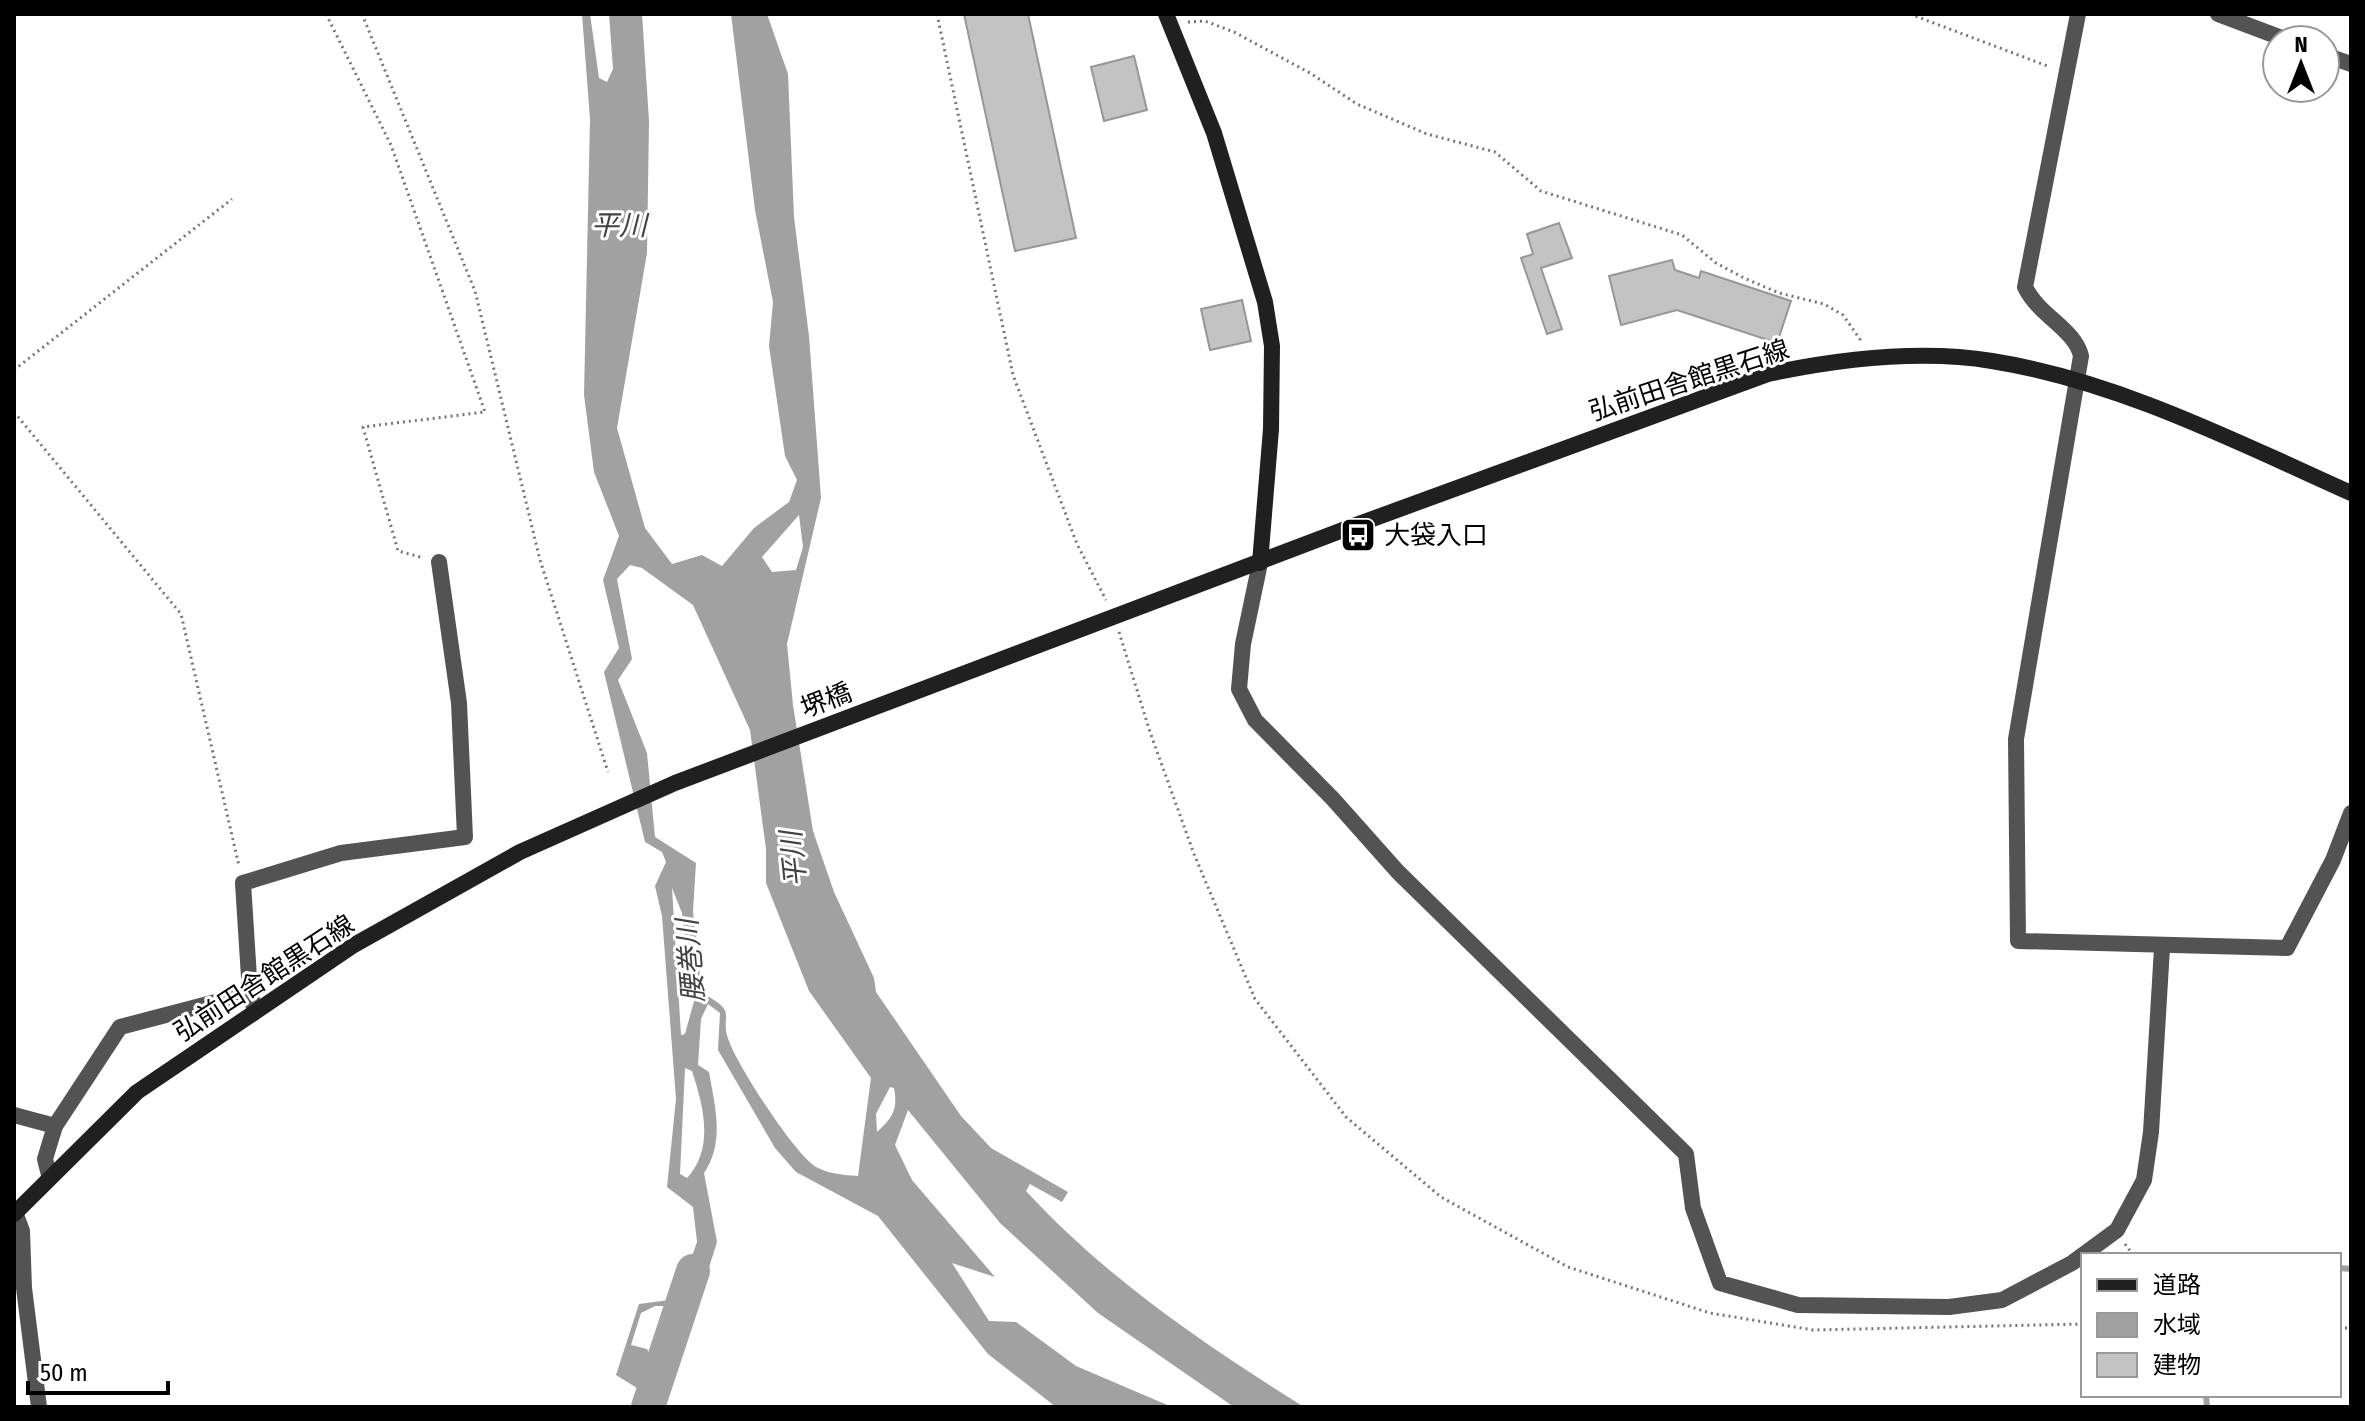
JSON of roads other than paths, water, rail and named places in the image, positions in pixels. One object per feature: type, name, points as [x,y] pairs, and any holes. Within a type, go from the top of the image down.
[{"type":"main road","points":[[1168,18],[1214,133],[1265,302],[1270,331],[1271,429],[1260,563]]},
{"type":"main road","name":"弘前田舎館黒石線","points":[[1098,624],[1696,397],[1768,374],[1824,362],[1872,359],[1989,360],[2077,379],[2351,493]]},
{"type":"main road","name":"堺橋","points":[[574,828],[675,783],[1098,624]]},
{"type":"main road","name":"弘前田舎館黒石線","points":[[15,1213],[49,1175],[137,1092],[354,945],[468,879],[574,828]]},
{"type":"street","points":[[2078,14],[2025,287],[2034,304],[2078,342],[2081,356],[2016,739],[2018,941],[2162,948],[2287,948],[2320,888],[2351,813]]},
{"type":"street","points":[[2218,14],[2261,30]]},
{"type":"street","points":[[255,1011],[250,993],[243,883],[341,853],[465,837],[459,703],[439,562]]},
{"type":"street","points":[[1260,563],[1243,644],[1239,689],[1255,720],[1333,799],[1398,872],[1686,1154],[1693,1208],[1720,1283],[1798,1305],[1949,1307],[2002,1300],[2081,1256]]},
{"type":"street","points":[[2086,1253],[2117,1230],[2144,1180],[2162,948]]},
{"type":"street","points":[[49,1175],[45,1159],[55,1126],[120,1027],[250,993]]},
{"type":"street","points":[[14,1115],[55,1126]]},
{"type":"street","points":[[15,1213],[22,1231],[24,1288],[39,1407]]},
{"type":"water","name":"平川","points":[[582,14],[590,14],[599,78],[607,82],[613,69],[609,14],[642,14],[649,121],[647,253],[617,428],[645,528],[672,564],[702,555],[722,566],[754,528],[789,502],[797,480],[785,456],[769,346],[773,302],[755,210],[731,14],[767,14],[788,74],[794,217],[809,336],[821,498],[787,644],[793,705],[813,831],[834,892],[874,978],[876,992],[961,1116],[991,1148],[1068,1192],[1062,1202],[1030,1184],[1026,1191],[1123,1281],[1230,1359],[1304,1407],[1234,1407],[1098,1313],[1000,1223],[908,1110],[895,1145],[912,1180],[995,1277],[952,1263],[989,1321],[1016,1322],[1076,1366],[1172,1407],[1056,1407],[988,1354],[878,1216],[796,1172],[775,1148],[718,1050],[720,1013],[708,1004],[701,1019],[698,1065],[709,1072],[716,1111],[714,1149],[704,1173],[717,1242],[665,1407],[640,1407],[645,1393],[616,1375],[639,1304],[677,1299],[697,1242],[693,1207],[667,1187],[676,1099],[662,916],[655,886],[666,862],[662,852],[645,842],[604,672],[619,648],[603,580],[619,536],[594,472],[584,395],[590,119]],"holes":[[[799,515],[803,547],[796,570],[772,572],[762,557]],[[630,565],[642,568],[693,605],[750,730],[766,849],[766,883],[809,991],[871,1078],[858,1176],[831,1173],[816,1167],[795,1146],[734,1053],[726,1032],[725,1010],[702,993],[693,911],[696,863],[655,837],[647,753],[618,680],[632,659],[617,579]],[[672,888],[682,913],[687,963],[696,994],[685,1034],[681,1035]],[[685,1068],[692,1071],[704,1126],[701,1153],[687,1178],[680,1174]],[[890,1087],[894,1088],[893,1113],[877,1132],[876,1114]],[[655,1306],[674,1306],[681,1320],[670,1359],[655,1364],[647,1349],[631,1345],[641,1313]]]},
{"type":"waterway","points":[[2341,1268],[2351,1269]]},
{"type":"waterway","name":"腰巻川","points":[[648,1407],[693,1271]]},
{"type":"waterway","points":[[2206,1397],[2207,1407]]},
{"type":"place","name":"大袋入口","points":[[1358,535]]}]
